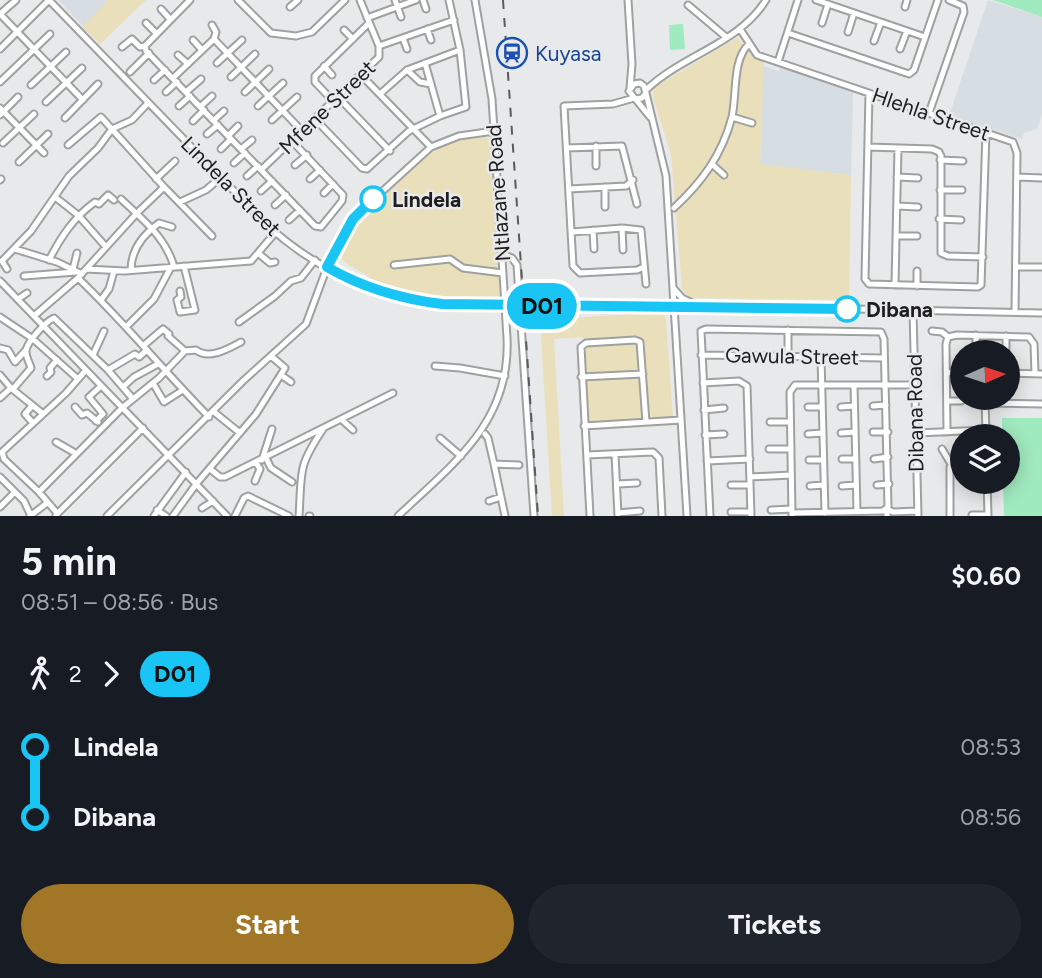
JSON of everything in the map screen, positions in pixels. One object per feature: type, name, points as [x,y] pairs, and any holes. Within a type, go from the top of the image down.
[{"type":"street","points":[[16,0],[0,14],[83,100]]},
{"type":"street","points":[[0,49],[49,0]]},
{"type":"street","name":"Lindela Street","points":[[49,0],[275,233],[327,267],[361,284],[405,299],[442,304],[674,305],[1042,313]]},
{"type":"street","points":[[179,0],[184,6]]},
{"type":"street","points":[[122,47],[132,39],[140,47],[145,46],[190,0]]},
{"type":"street","points":[[238,0],[271,33],[296,36],[312,32],[345,0]]},
{"type":"street","points":[[290,8],[298,0]]},
{"type":"street","name":"Mfene Street","points":[[247,176],[292,141],[379,57],[379,47],[360,0]]},
{"type":"street","points":[[395,0],[401,18]]},
{"type":"street","points":[[390,151],[314,80],[316,74],[368,21],[416,0]]},
{"type":"street","points":[[423,0],[426,9]]},
{"type":"street","points":[[315,120],[364,169],[369,169],[413,130],[466,107],[460,50],[449,0]]},
{"type":"street","name":"Ntlazane Road","points":[[398,516],[477,438],[492,414],[505,376],[507,349],[494,131],[488,64],[475,0]]},
{"type":"street","points":[[628,0],[632,65],[630,90],[652,119]]},
{"type":"street","points":[[644,267],[626,271],[577,272],[573,266],[564,106],[613,104],[642,98],[660,78],[740,29],[758,13],[766,0]]},
{"type":"street","points":[[778,62],[798,0]]},
{"type":"street","points":[[816,0],[925,37]]},
{"type":"street","points":[[788,33],[908,74],[914,70],[938,0]]},
{"type":"street","points":[[929,113],[964,12],[962,6],[949,0]]},
{"type":"street","points":[[821,23],[828,4]]},
{"type":"street","points":[[688,5],[726,37]]},
{"type":"street","points":[[161,9],[170,19]]},
{"type":"street","points":[[848,32],[854,13]]},
{"type":"street","points":[[379,47],[454,20]]},
{"type":"street","points":[[874,41],[881,22]]},
{"type":"street","points":[[146,23],[156,33]]},
{"type":"street","points":[[166,92],[188,64],[214,39],[216,32],[212,25]]},
{"type":"street","points":[[427,29],[431,40]]},
{"type":"street","name":"Hlehla Street","points":[[740,29],[755,54],[1010,140],[1015,145],[1015,312]]},
{"type":"street","points":[[344,30],[353,39]]},
{"type":"street","points":[[900,49],[907,31]]},
{"type":"street","points":[[0,82],[50,34]]},
{"type":"street","points":[[403,38],[407,49]]},
{"type":"street","points":[[214,39],[302,131]]},
{"type":"street","points":[[193,40],[202,50]]},
{"type":"street","points":[[218,63],[242,40]]},
{"type":"street","points":[[674,208],[713,165],[732,117],[737,93],[738,61],[749,44]]},
{"type":"street","points":[[145,46],[315,226],[322,226],[343,198],[342,192],[292,141]]},
{"type":"street","points":[[380,94],[407,70],[460,50]]},
{"type":"street","points":[[31,85],[66,52]]},
{"type":"street","points":[[130,72],[149,53]]},
{"type":"street","points":[[231,77],[256,54]]},
{"type":"street","points":[[178,55],[188,64]]},
{"type":"street","points":[[425,63],[440,116]]},
{"type":"street","points":[[632,65],[646,92],[666,176],[687,516]]},
{"type":"street","points":[[324,66],[332,75]]},
{"type":"street","points":[[46,102],[82,68]]},
{"type":"street","points":[[245,92],[269,69]]},
{"type":"street","points":[[154,80],[165,70]]},
{"type":"street","points":[[407,70],[420,82],[431,85]]},
{"type":"street","points":[[361,75],[431,147]]},
{"type":"street","points":[[622,101],[634,83],[660,78]]},
{"type":"street","points":[[179,106],[201,79]]},
{"type":"street","points":[[258,106],[283,83]]},
{"type":"street","points":[[65,118],[98,85]]},
{"type":"street","points":[[869,93],[865,279],[871,285],[979,287],[982,283],[986,132]]},
{"type":"street","points":[[193,121],[212,96]]},
{"type":"street","points":[[18,97],[1,112],[44,153]]},
{"type":"street","points":[[272,120],[297,97]]},
{"type":"street","points":[[7,269],[2,261],[31,231],[80,164],[101,145],[111,129],[132,120],[148,103]]},
{"type":"street","points":[[207,134],[224,111]]},
{"type":"street","points":[[4,144],[34,114]]},
{"type":"street","points":[[68,145],[101,117],[212,236]]},
{"type":"street","points":[[732,117],[752,123]]},
{"type":"street","points":[[221,149],[238,126]]},
{"type":"street","points":[[107,516],[306,324],[327,267],[353,219],[431,147],[459,136],[494,131]]},
{"type":"street","points":[[19,162],[48,134]]},
{"type":"street","points":[[234,163],[252,140]]},
{"type":"street","points":[[596,146],[596,166]]},
{"type":"street","points":[[567,148],[622,146],[633,180],[637,204]]},
{"type":"street","points":[[868,147],[934,149],[940,153],[939,247],[943,254],[983,257]]},
{"type":"street","points":[[895,285],[898,148]]},
{"type":"street","points":[[296,165],[307,155]]},
{"type":"street","points":[[940,160],[963,160]]},
{"type":"street","points":[[156,179],[175,161]]},
{"type":"street","points":[[713,165],[724,175]]},
{"type":"street","points":[[310,179],[320,170]]},
{"type":"street","points":[[180,202],[206,190],[220,177]]},
{"type":"street","points":[[897,177],[918,178]]},
{"type":"street","points":[[1017,177],[1042,178]]},
{"type":"street","points":[[569,189],[626,186],[633,180]]},
{"type":"street","points":[[261,191],[272,181]]},
{"type":"street","points":[[324,193],[333,184]]},
{"type":"street","points":[[34,316],[164,187]]},
{"type":"street","points":[[605,187],[605,207]]},
{"type":"street","points":[[940,190],[962,190]]},
{"type":"street","points":[[49,260],[70,223],[108,195],[137,213],[152,228],[167,250],[172,267],[154,299],[127,326]]},
{"type":"street","points":[[275,205],[286,195]]},
{"type":"street","points":[[55,197],[78,215],[106,247]]},
{"type":"street","points":[[897,206],[918,207]]},
{"type":"street","points":[[289,220],[300,210]]},
{"type":"street","points":[[939,219],[961,220]]},
{"type":"street","points":[[131,270],[134,251],[152,228],[159,223],[172,227]]},
{"type":"street","points":[[572,232],[622,228],[640,230],[646,284]]},
{"type":"street","points":[[622,228],[623,250]]},
{"type":"street","points":[[593,230],[594,248]]},
{"type":"street","points":[[24,276],[251,261],[275,233]]},
{"type":"street","points":[[896,236],[917,236]]},
{"type":"street","points":[[15,249],[79,272]]},
{"type":"street","points":[[76,253],[79,272],[158,364],[211,414],[240,433]]},
{"type":"street","points":[[258,253],[270,263],[275,262]]},
{"type":"street","points":[[502,254],[512,258],[517,264],[534,516]]},
{"type":"street","points":[[394,265],[450,259],[463,268],[503,273]]},
{"type":"street","points":[[239,322],[291,281],[301,278],[315,260]]},
{"type":"street","points":[[180,291],[181,297],[177,300],[180,312],[195,310],[184,266]]},
{"type":"street","points":[[1016,267],[1042,267]]},
{"type":"street","points":[[101,300],[112,282],[114,271]]},
{"type":"street","points":[[917,271],[917,286]]},
{"type":"street","points":[[0,281],[227,516]]},
{"type":"street","points":[[673,286],[680,296],[698,306]]},
{"type":"street","points":[[18,299],[27,293]]},
{"type":"street","name":"Dibana Road","points":[[913,310],[918,514]]},
{"type":"street","points":[[0,317],[33,339],[78,379]]},
{"type":"street","points":[[0,348],[8,349],[15,362],[43,326],[52,318],[56,319],[133,399]]},
{"type":"street","points":[[108,370],[135,354],[139,357],[163,329],[185,351]]},
{"type":"street","points":[[710,516],[700,333],[706,329],[879,331],[883,334],[888,432],[887,512]]},
{"type":"street","points":[[788,330],[788,356]]},
{"type":"street","points":[[93,355],[104,331]]},
{"type":"street","points":[[932,331],[942,332],[948,337]]},
{"type":"street","points":[[948,337],[976,335],[1031,338],[1039,374],[1020,373]]},
{"type":"street","points":[[976,335],[976,340]]},
{"type":"street","points":[[947,432],[948,337]]},
{"type":"street","points":[[590,516],[580,352],[586,343],[635,340],[641,344],[646,422]]},
{"type":"street","points":[[39,492],[75,453],[185,351],[196,350],[204,355],[241,342]]},
{"type":"street","points":[[0,398],[31,368],[25,351]]},
{"type":"street","name":"Gawula Street","points":[[701,355],[884,358]]},
{"type":"street","points":[[173,516],[197,483],[256,414],[281,375],[285,368],[271,356]]},
{"type":"street","points":[[821,357],[825,514]]},
{"type":"street","points":[[47,376],[57,360]]},
{"type":"street","points":[[123,387],[158,364]]},
{"type":"street","points":[[435,366],[505,376]]},
{"type":"street","points":[[86,370],[66,393],[2,454],[56,514],[143,428]]},
{"type":"street","points":[[581,377],[643,374]]},
{"type":"street","points":[[0,375],[12,389],[42,413]]},
{"type":"street","points":[[281,375],[291,382]]},
{"type":"street","points":[[137,377],[144,389]]},
{"type":"street","points":[[703,383],[739,381],[746,384],[751,514],[731,512]]},
{"type":"street","points":[[153,383],[164,402],[183,390]]},
{"type":"street","points":[[792,513],[792,387],[821,384],[915,385]]},
{"type":"street","points":[[854,385],[857,511]]},
{"type":"street","points":[[96,421],[103,414],[89,397],[102,386]]},
{"type":"street","points":[[210,469],[224,477],[393,393]]},
{"type":"street","points":[[1020,402],[1042,404]]},
{"type":"street","points":[[873,406],[886,405]]},
{"type":"street","points":[[32,406],[25,414],[33,423]]},
{"type":"street","points":[[841,407],[854,406]]},
{"type":"street","points":[[75,407],[103,427]]},
{"type":"street","points":[[808,407],[822,407]]},
{"type":"street","points":[[704,410],[724,408]]},
{"type":"street","points":[[341,419],[353,430]]},
{"type":"street","points":[[584,426],[681,420]]},
{"type":"street","points":[[770,422],[790,422]]},
{"type":"street","points":[[300,516],[302,464],[325,426]]},
{"type":"street","points":[[255,481],[272,429]]},
{"type":"street","points":[[841,433],[855,432]]},
{"type":"street","points":[[873,432],[888,432]]},
{"type":"street","points":[[916,433],[950,432]]},
{"type":"street","points":[[808,434],[823,433]]},
{"type":"street","points":[[485,434],[505,516]]},
{"type":"street","points":[[705,435],[724,434]]},
{"type":"street","points":[[440,438],[461,456]]},
{"type":"street","points":[[56,442],[75,453]]},
{"type":"street","points":[[769,449],[791,449]]},
{"type":"street","points":[[942,449],[950,462]]},
{"type":"street","points":[[587,455],[653,452],[659,456],[662,516]]},
{"type":"street","points":[[615,454],[618,514],[640,511]]},
{"type":"street","points":[[874,459],[888,457]]},
{"type":"street","points":[[707,461],[750,459]]},
{"type":"street","points":[[842,459],[855,459]]},
{"type":"street","points":[[261,460],[292,482]]},
{"type":"street","points":[[809,460],[823,460]]},
{"type":"street","points":[[494,464],[519,465]]},
{"type":"street","points":[[166,516],[155,513],[186,472]]},
{"type":"street","points":[[750,477],[791,475]]},
{"type":"street","points":[[0,477],[24,501],[31,516],[47,503]]},
{"type":"street","points":[[617,484],[637,483]]},
{"type":"street","points":[[877,485],[889,484]]},
{"type":"street","points":[[731,485],[750,485]]},
{"type":"street","points":[[810,486],[824,485]]},
{"type":"street","points":[[842,486],[856,485]]},
{"type":"street","points":[[0,507],[15,492]]},
{"type":"street","points":[[489,501],[510,494]]},
{"type":"street","points":[[950,494],[950,516]]},
{"type":"street","points":[[972,515],[988,516],[987,494]]},
{"type":"street","points":[[235,516],[244,498],[248,496],[289,516]]},
{"type":"street","points":[[202,508],[213,501]]},
{"type":"street","points":[[771,510],[825,514],[857,511],[870,514],[918,514]]},
{"type":"shaded area","points":[[58,0],[143,0],[100,44]]},
{"type":"shaded area","points":[[988,0],[1042,17],[1042,114],[1037,129],[1024,133],[1022,139],[949,116]]},
{"type":"shaded area","points":[[763,66],[779,71],[780,67],[853,92],[851,175],[760,165]]},
{"type":"green space","points":[[993,0],[1042,0],[1042,17]]},
{"type":"green space","points":[[683,24],[685,49],[670,50],[669,25]]},
{"type":"green space","points":[[1002,418],[1042,418],[1042,516],[1004,516],[1003,494],[1020,494],[1020,424],[1002,424]]},
{"type":"sand","points":[[108,0],[146,0],[100,44],[82,27]]},
{"type":"sand","points":[[738,37],[751,55],[764,61],[760,164],[851,175],[849,300],[689,298],[682,289],[671,155],[652,95],[655,87]]},
{"type":"sand","points":[[485,137],[491,140],[500,299],[434,298],[385,289],[369,284],[370,277],[342,259],[347,239],[357,224],[421,161],[447,144]]},
{"type":"sand","points":[[661,312],[666,318],[673,418],[588,423],[583,337],[554,339],[564,516],[552,516],[540,320]]},
{"type":"railway","points":[[503,0],[538,516]]},
{"type":"bus line","name":"D01","points":[[373,199],[353,219],[327,267],[361,284],[405,299],[442,304],[847,309]]},
{"type":"place","name":"Kuyasa","points":[[512,53]]},
{"type":"place","name":"Lindela","points":[[373,199]]},
{"type":"place","name":"Dibana","points":[[847,309]]}]
